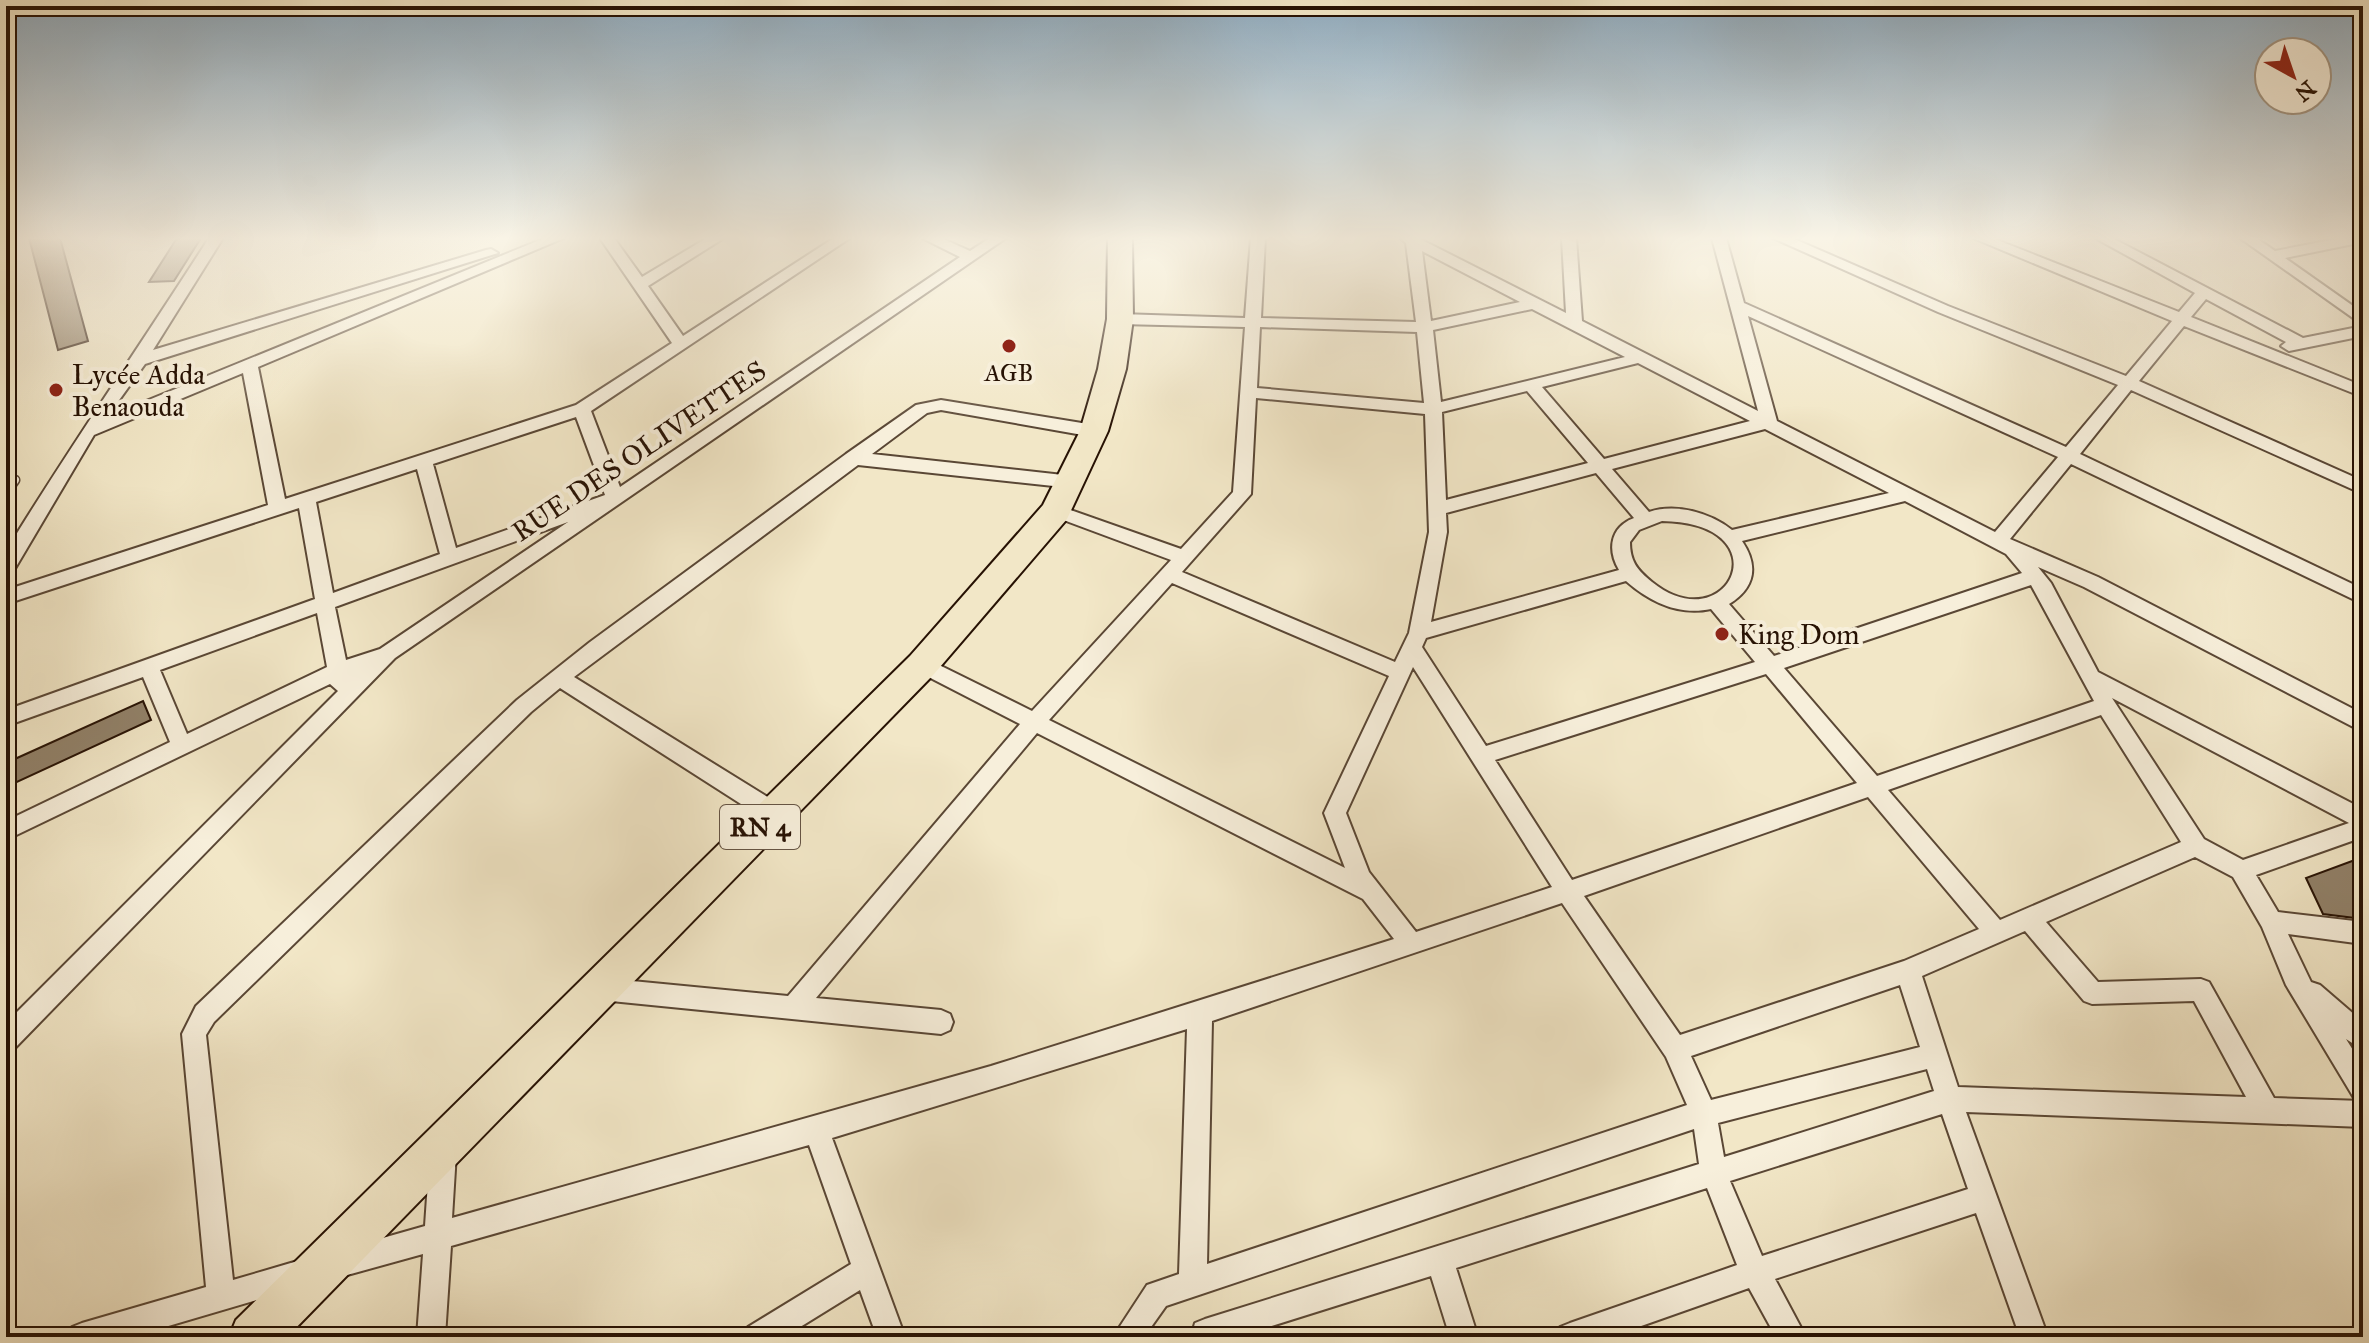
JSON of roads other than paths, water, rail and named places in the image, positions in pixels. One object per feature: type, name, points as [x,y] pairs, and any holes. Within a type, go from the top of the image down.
[{"type":"main road","name":"RN 4","points":[[253,1337],[922,665],[1064,497],[1094,431],[1112,369],[1120,301]]},
{"type":"street","points":[[6,567],[88,431],[176,301]]},
{"type":"street","points":[[139,360],[335,301]]},
{"type":"street","points":[[88,431],[404,301]]},
{"type":"street","points":[[651,301],[681,344]]},
{"type":"street","points":[[6,597],[582,409],[747,301]]},
{"type":"street","name":"RUE DES OLIVETTES","points":[[388,653],[907,301]]},
{"type":"street","points":[[795,1005],[1033,724],[1242,494],[1256,301]]},
{"type":"street","points":[[1411,943],[1360,878],[1335,813],[1416,640],[1438,532],[1433,409],[1421,301]]},
{"type":"street","points":[[1532,301],[2006,545],[2091,582],[2363,724]]},
{"type":"street","points":[[1573,301],[1574,321]]},
{"type":"street","points":[[1736,301],[1769,422]]},
{"type":"street","points":[[1924,301],[2129,383],[2363,488]]},
{"type":"street","points":[[2137,301],[2363,392]]},
{"type":"street","points":[[2006,545],[2070,456],[2197,301]]},
{"type":"street","points":[[2220,301],[2300,343]]},
{"type":"street","points":[[2336,301],[2363,320]]},
{"type":"street","points":[[1120,319],[1425,327],[1537,303]]},
{"type":"street","points":[[1737,305],[2070,456],[2363,597]]},
{"type":"street","points":[[2266,353],[2363,331]]},
{"type":"street","points":[[1248,392],[1433,409],[1644,357]]},
{"type":"street","points":[[249,364],[278,508]]},
{"type":"street","points":[[1531,385],[1644,518]]},
{"type":"street","points":[[221,1297],[194,1034],[205,1014],[524,706],[852,458],[930,405],[1094,431]]},
{"type":"street","points":[[6,718],[615,498],[582,409]]},
{"type":"street","points":[[1437,509],[1769,422]]},
{"type":"street","points":[[852,458],[1064,497],[1184,557]]},
{"type":"street","points":[[423,461],[450,558]]},
{"type":"street","points":[[1730,537],[1909,494]]},
{"type":"street","points":[[306,499],[343,699]]},
{"type":"street","points":[[1661,515],[1688,517],[1715,527],[1730,537],[1741,552],[1746,568],[1744,582],[1733,594],[1716,602],[1678,602],[1658,596],[1628,574],[1618,547],[1622,535],[1644,518],[1661,515]]},
{"type":"street","points":[[2006,545],[2035,576],[2106,705],[2196,846],[2241,870],[2271,922],[2294,977],[2363,1089]]},
{"type":"street","points":[[1169,574],[1401,673]]},
{"type":"street","points":[[1416,640],[1628,574]]},
{"type":"street","points":[[1482,756],[1771,665],[2035,576]]},
{"type":"street","points":[[1716,602],[1997,933]]},
{"type":"street","points":[[1416,640],[1482,756],[1567,891],[1675,1049],[1704,1114],[1714,1173],[1755,1272],[1792,1337]]},
{"type":"street","points":[[6,831],[338,671],[388,653]]},
{"type":"street","points":[[6,1040],[388,653]]},
{"type":"street","points":[[922,665],[1371,893]]},
{"type":"street","points":[[149,667],[182,746]]},
{"type":"street","points":[[2091,677],[2363,820]]},
{"type":"street","points":[[559,678],[774,813]]},
{"type":"street","points":[[82,1337],[1082,1051],[1567,891],[2106,705]]},
{"type":"street","points":[[2241,870],[2363,828]]},
{"type":"street","points":[[1675,1049],[1908,971],[2196,846]]},
{"type":"street","points":[[2030,920],[2092,993],[2201,990],[2267,1110]]},
{"type":"street","points":[[2271,922],[2363,933]]},
{"type":"street","points":[[1908,971],[1949,1099],[2034,1337]]},
{"type":"street","points":[[2294,977],[2363,1038]]},
{"type":"street","points":[[601,989],[795,1005],[941,1022]]},
{"type":"street","points":[[1193,1283],[1200,1012]]},
{"type":"street","points":[[1127,1337],[1157,1295],[1660,1125],[1935,1055]]},
{"type":"street","points":[[1205,1337],[1205,1333],[1439,1258],[1949,1099],[2363,1114]]},
{"type":"street","points":[[816,1128],[891,1337]]},
{"type":"street","points":[[431,1337],[440,1235],[443,1146]]},
{"type":"street","points":[[1570,1337],[1984,1197]]},
{"type":"street","points":[[1439,1258],[1464,1337]]},
{"type":"street","points":[[758,1337],[867,1270]]},
{"type":"lane","points":[[6,477],[15,480],[6,493]]},
{"type":"place","name":"AGB","points":[[1009,346]]},
{"type":"place","name":"Lycée Adda Benaouda","points":[[56,390]]},
{"type":"place","name":"King Dom","points":[[1722,634]]}]
